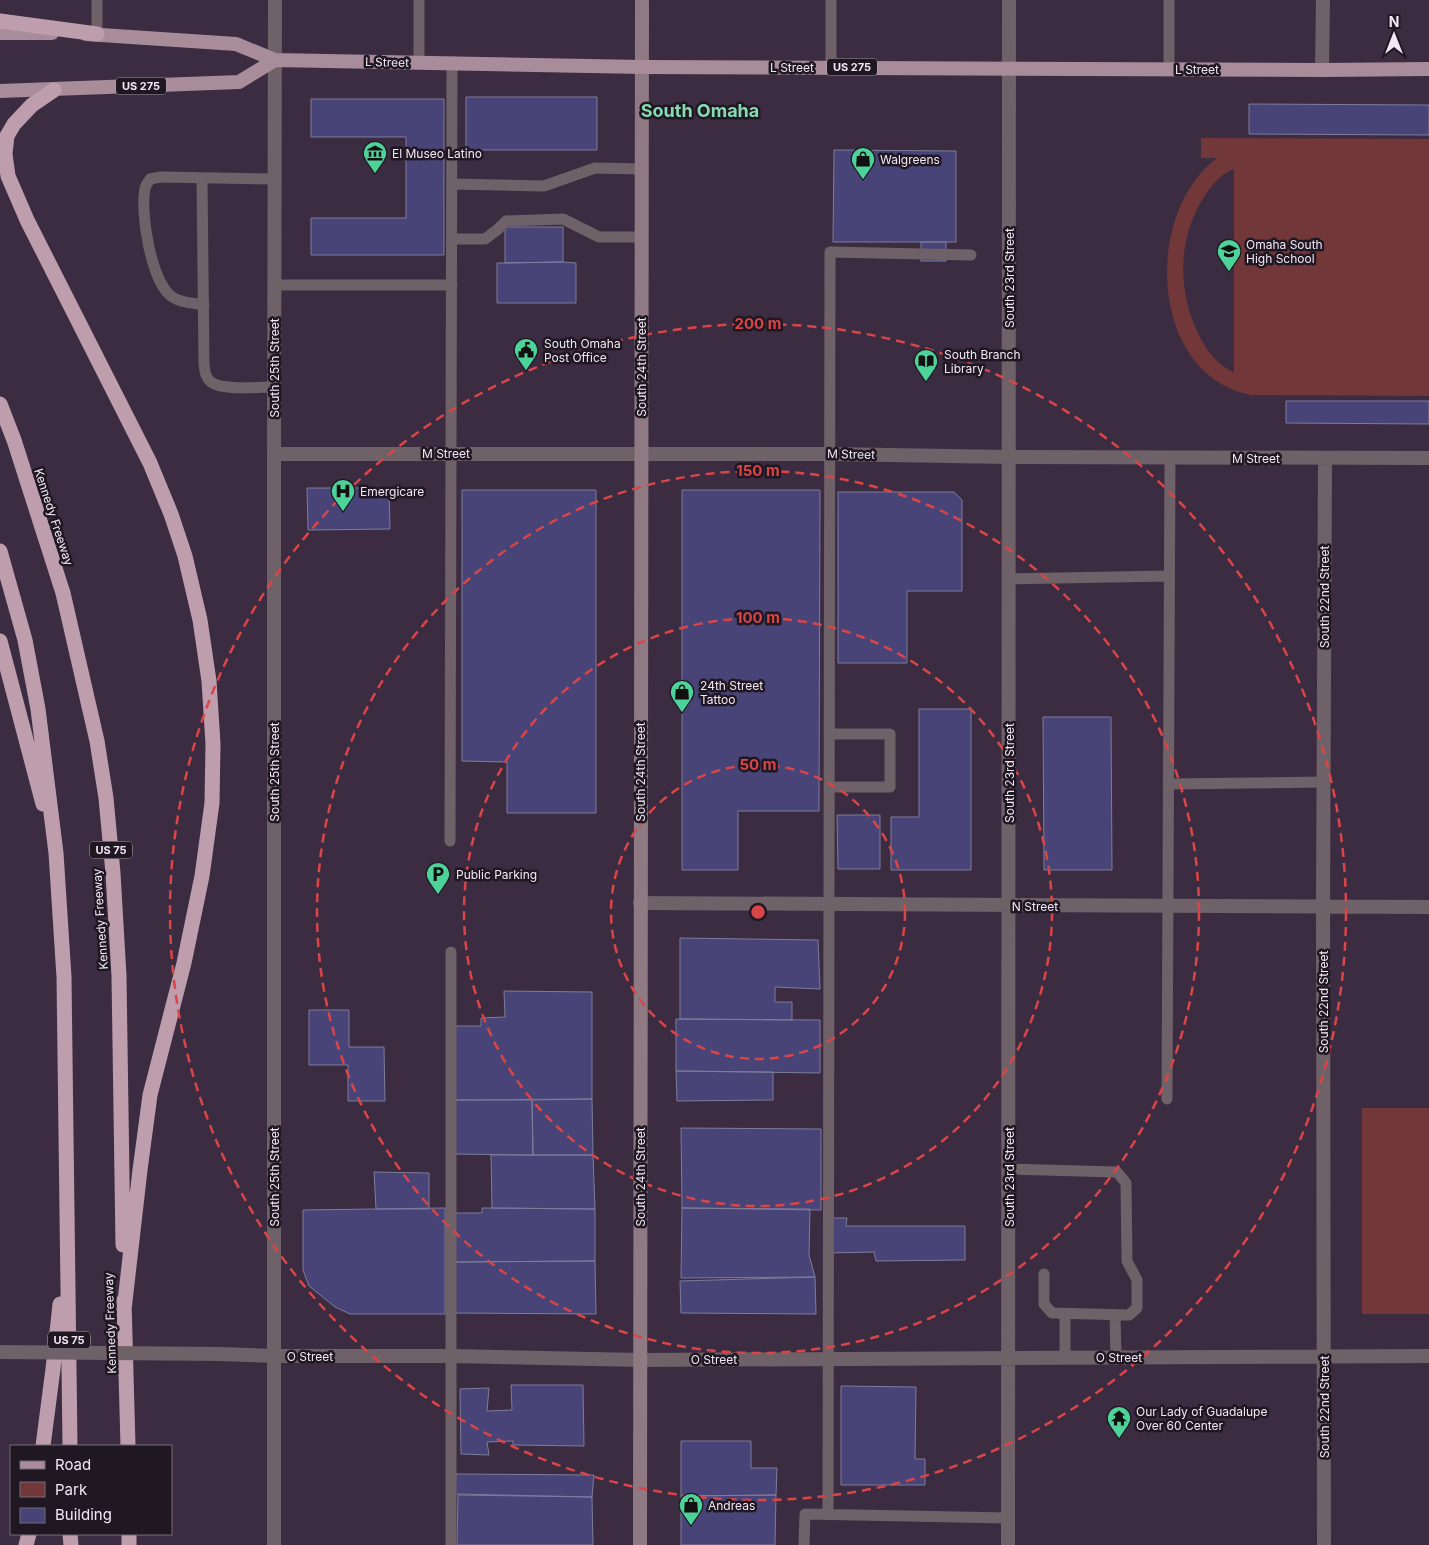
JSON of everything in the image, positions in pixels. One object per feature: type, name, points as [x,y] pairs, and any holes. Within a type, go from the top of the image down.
[{"type":"highway","points":[[0,20],[97,34]]},
{"type":"highway","points":[[8,176],[6,154],[8,136],[14,124],[32,105],[54,90]]},
{"type":"highway","points":[[0,157],[27,220],[150,463],[171,514],[185,556],[200,620],[209,681],[213,744],[212,803],[202,876],[184,963],[150,1095],[124,1310]]},
{"type":"highway","name":"Kennedy Freeway","points":[[0,404],[14,440],[63,593],[97,741],[106,798],[113,873],[119,976],[128,1445]]},
{"type":"highway","name":"US 75","points":[[0,551],[25,640],[38,709],[56,853],[64,977],[70,1445]]},
{"type":"highway","points":[[0,641],[56,853]]},
{"type":"highway","points":[[43,1445],[67,1233]]},
{"type":"main road","name":"South 24th Street","points":[[640,1545],[642,0]]},
{"type":"main road","name":"L Street","points":[[0,33],[97,34],[236,44],[275,60],[642,67],[1429,69]]},
{"type":"main road","name":"US 275","points":[[0,91],[239,82],[275,60]]},
{"type":"street","name":"South 25th Street","points":[[274,1545],[275,0]]},
{"type":"street","name":"South 23rd Street","points":[[1008,1545],[1009,0]]},
{"type":"street","points":[[1322,70],[1323,0]]},
{"type":"street","name":"M Street","points":[[274,454],[641,453],[1009,457],[1429,458]]},
{"type":"street","name":"South 22nd Street","points":[[1324,1545],[1323,906],[1325,458]]},
{"type":"street","name":"N Street","points":[[640,903],[1429,907]]},
{"type":"street","name":"O Street","points":[[0,1352],[274,1356],[451,1356],[640,1360],[1429,1356]]},
{"type":"lane","points":[[97,0],[97,34]]},
{"type":"lane","points":[[419,0],[419,63]]},
{"type":"lane","points":[[831,0],[832,67]]},
{"type":"lane","points":[[1169,0],[1169,69]]},
{"type":"lane","points":[[450,841],[452,63]]},
{"type":"lane","points":[[452,184],[544,186],[595,168],[642,169]]},
{"type":"lane","points":[[204,305],[182,302],[170,296],[162,286],[147,245],[145,186],[150,179],[161,177],[275,179]]},
{"type":"lane","points":[[202,178],[205,375],[212,383],[224,386],[274,387]]},
{"type":"lane","points":[[452,239],[485,239],[506,221],[563,219],[599,237],[642,237]]},
{"type":"lane","points":[[828,1514],[830,252],[971,254]]},
{"type":"lane","points":[[274,285],[452,285]]},
{"type":"lane","points":[[1167,1099],[1170,458]]},
{"type":"lane","points":[[1009,579],[1169,576]]},
{"type":"lane","points":[[828,734],[890,734],[890,787],[828,787]]},
{"type":"lane","points":[[1168,784],[1324,782]]},
{"type":"lane","points":[[451,952],[451,1545]]},
{"type":"lane","points":[[1009,1169],[1117,1172],[1126,1183],[1127,1261],[1137,1280],[1137,1308],[1129,1315],[1052,1314],[1044,1304],[1044,1274]]},
{"type":"lane","points":[[1065,1314],[1065,1358]]},
{"type":"lane","points":[[1115,1315],[1116,1358]]},
{"type":"lane","points":[[804,1545],[805,1514],[1008,1518]]},
{"type":"green space","points":[[1201,138],[1429,139],[1429,396],[1251,395],[1217,382],[1193,358],[1176,326],[1168,290],[1168,253],[1176,216],[1193,183],[1217,158],[1201,158]],"holes":[[[1234,169],[1234,372],[1222,366],[1200,337],[1192,320],[1187,302],[1183,266],[1189,230],[1195,213],[1213,184]]]},
{"type":"green space","points":[[1362,1108],[1429,1108],[1429,1314],[1362,1314]]},
{"type":"building","points":[[466,97],[597,97],[597,150],[466,150]]},
{"type":"building","points":[[311,99],[444,99],[444,255],[311,255],[311,218],[406,218],[406,137],[311,137]]},
{"type":"building","points":[[1249,104],[1429,105],[1429,135],[1249,134]]},
{"type":"building","points":[[834,150],[956,151],[956,242],[833,242]]},
{"type":"building","points":[[505,227],[563,227],[563,262],[505,263]]},
{"type":"building","points":[[921,242],[946,242],[946,261],[921,261]]},
{"type":"building","points":[[497,263],[576,263],[576,303],[497,303]]},
{"type":"building","points":[[1286,401],[1429,401],[1429,424],[1286,423]]},
{"type":"building","points":[[307,488],[389,488],[390,529],[308,530]]},
{"type":"building","points":[[462,490],[596,490],[596,813],[507,813],[507,762],[462,761]]},
{"type":"building","points":[[682,490],[820,490],[819,811],[738,811],[738,870],[682,870]]},
{"type":"building","points":[[838,492],[954,492],[962,500],[962,591],[907,591],[907,663],[838,663]]},
{"type":"building","points":[[919,709],[971,709],[971,870],[891,870],[891,817],[919,817]]},
{"type":"building","points":[[1043,717],[1111,717],[1112,870],[1044,870]]},
{"type":"building","points":[[837,815],[880,815],[880,869],[838,869]]},
{"type":"building","points":[[680,938],[818,940],[820,989],[775,987],[775,1002],[792,1002],[792,1020],[680,1019]]},
{"type":"building","points":[[504,991],[592,992],[592,1099],[452,1100],[452,1026],[481,1026],[481,1018],[505,1017]]},
{"type":"building","points":[[309,1010],[349,1010],[349,1047],[384,1047],[385,1101],[348,1101],[348,1065],[309,1065]]},
{"type":"building","points":[[676,1019],[820,1020],[820,1073],[676,1071]]},
{"type":"building","points":[[676,1071],[773,1072],[773,1100],[677,1101]]},
{"type":"building","points":[[592,1099],[593,1155],[533,1155],[532,1100]]},
{"type":"building","points":[[452,1100],[532,1100],[533,1155],[452,1154]]},
{"type":"building","points":[[681,1128],[821,1129],[821,1210],[682,1208]]},
{"type":"building","points":[[491,1155],[593,1155],[595,1209],[492,1208]]},
{"type":"building","points":[[374,1172],[429,1173],[429,1209],[376,1209]]},
{"type":"building","points":[[445,1208],[445,1314],[350,1314],[335,1307],[309,1286],[303,1270],[303,1210]]},
{"type":"building","points":[[482,1208],[595,1209],[595,1261],[452,1262],[452,1213],[482,1213]]},
{"type":"building","points":[[682,1208],[810,1209],[809,1255],[815,1277],[681,1278]]},
{"type":"building","points":[[830,1218],[847,1218],[846,1226],[965,1226],[965,1260],[876,1261],[874,1252],[830,1253]]},
{"type":"building","points":[[595,1261],[596,1314],[452,1313],[452,1262]]},
{"type":"building","points":[[815,1277],[816,1314],[681,1313],[680,1281]]},
{"type":"building","points":[[511,1385],[583,1385],[584,1446],[513,1445],[513,1441],[487,1442],[489,1455],[461,1454],[460,1389],[489,1388],[487,1411],[512,1410]]},
{"type":"building","points":[[841,1386],[916,1387],[915,1459],[925,1459],[925,1485],[841,1485]]},
{"type":"building","points":[[681,1441],[751,1441],[751,1468],[777,1468],[776,1495],[681,1496]]},
{"type":"building","points":[[456,1474],[594,1475],[592,1497],[455,1494]]},
{"type":"building","points":[[458,1495],[592,1497],[593,1545],[457,1545]]},
{"type":"building","points":[[776,1495],[775,1545],[681,1545],[681,1496]]},
{"type":"place","name":"El Museo Latino","points":[[375,174]]},
{"type":"place","name":"Walgreens","points":[[863,180]]},
{"type":"place","name":"Omaha South High School","points":[[1229,272]]},
{"type":"place","name":"South Omaha Post Office","points":[[526,371]]},
{"type":"place","name":"South Branch Library","points":[[926,382]]},
{"type":"place","name":"Emergicare","points":[[343,512]]},
{"type":"place","name":"24th Street Tattoo","points":[[682,713]]},
{"type":"place","name":"Public Parking","points":[[438,895]]},
{"type":"place","name":"Our Lady of Guadalupe Over 60 Center","points":[[1119,1439]]},
{"type":"place","name":"Andreas","points":[[691,1526]]},
{"type":"district","name":"South Omaha","points":[[700,110]]}]
